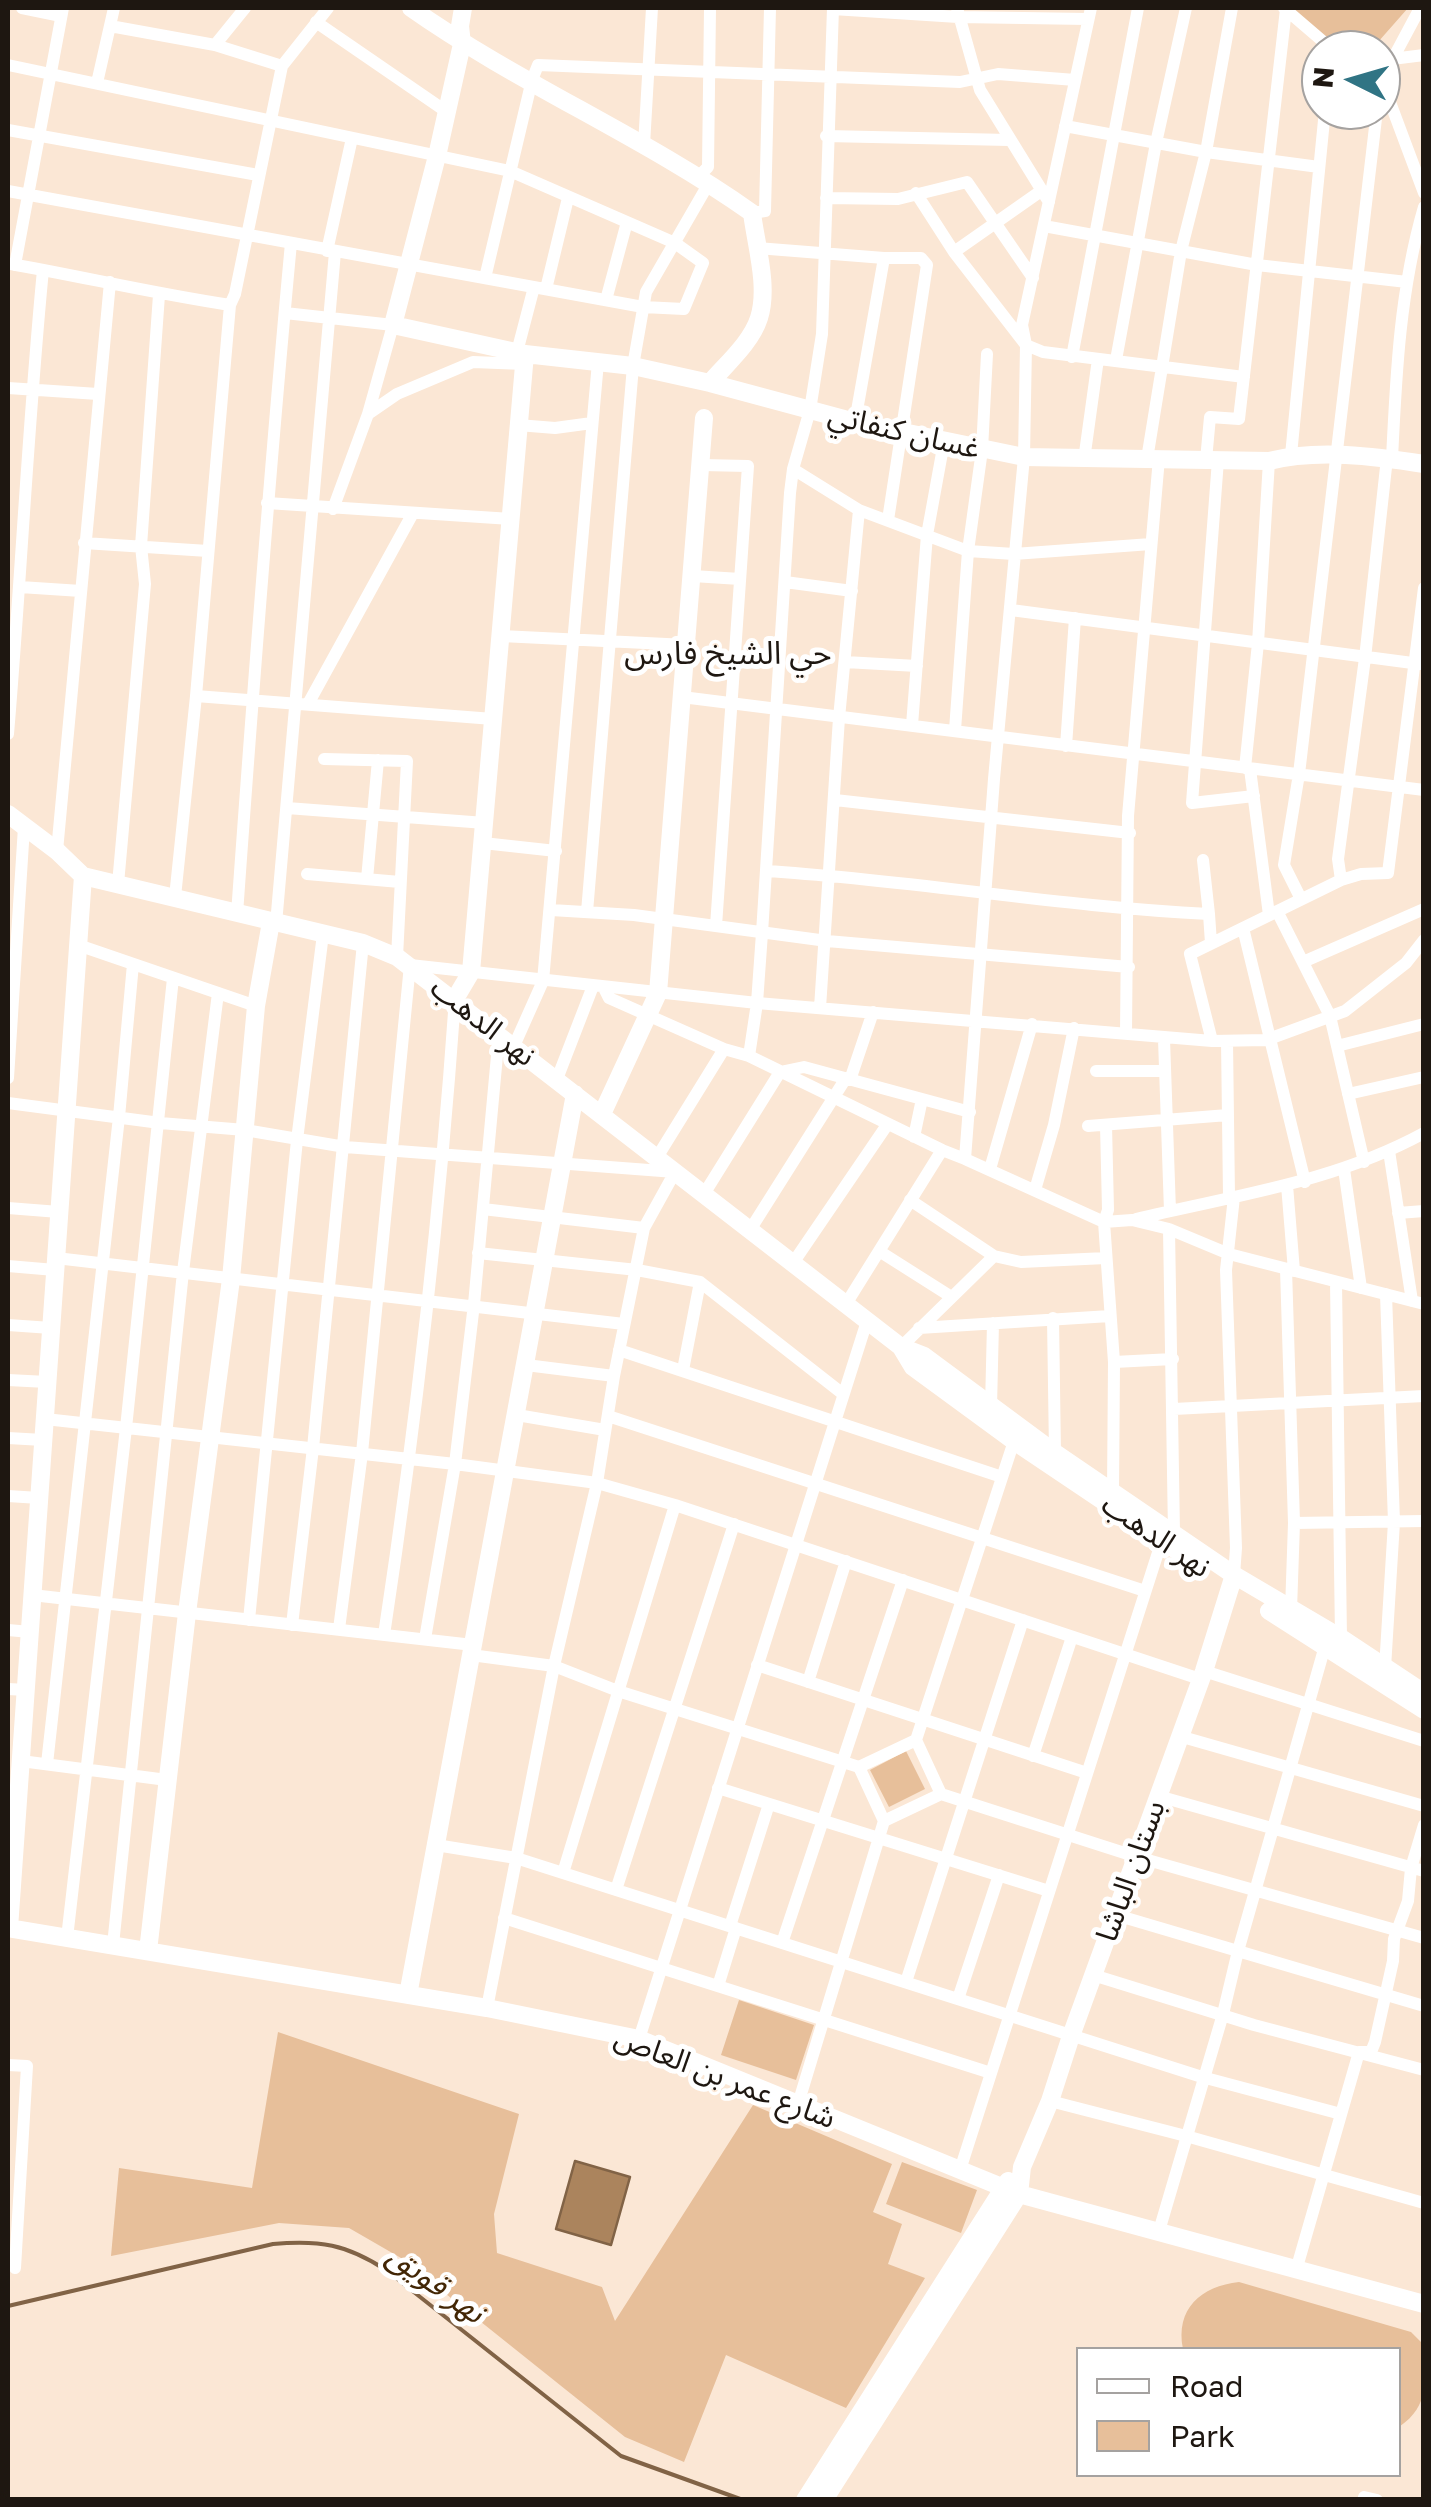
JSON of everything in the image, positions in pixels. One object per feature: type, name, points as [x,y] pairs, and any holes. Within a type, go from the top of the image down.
[{"type":"street","points":[[22,8],[62,12],[11,264],[159,295],[230,305]]},
{"type":"street","points":[[97,83],[114,8]]},
{"type":"street","points":[[214,46],[245,8]]},
{"type":"street","points":[[175,898],[230,305],[282,66],[328,8]]},
{"type":"street","points":[[411,8],[462,44],[704,180],[752,214],[761,278],[760,316],[750,336],[710,382]]},
{"type":"street","points":[[333,509],[368,414],[438,156],[462,44],[463,8]]},
{"type":"street","points":[[644,145],[652,8]]},
{"type":"street","points":[[587,912],[632,366],[646,292],[675,243],[708,167],[710,8]]},
{"type":"street","points":[[752,214],[765,211],[770,8]]},
{"type":"street","points":[[748,1056],[757,1004],[793,468],[810,410],[822,334],[832,8],[1090,13],[1045,197],[1044,226],[1022,326],[1026,345],[1024,458],[998,736],[966,1160]]},
{"type":"street","points":[[1072,356],[1138,8]]},
{"type":"street","points":[[1116,360],[1156,143],[1186,8]]},
{"type":"street","points":[[1126,1034],[1130,833],[1161,368],[1232,8]]},
{"type":"street","points":[[1285,8],[1310,30]]},
{"type":"street","points":[[1254,796],[1192,803],[1212,460],[1210,417],[1239,420],[1285,8]]},
{"type":"street","points":[[1401,43],[1420,8]]},
{"type":"street","points":[[958,12],[977,79],[1045,197]]},
{"type":"street","points":[[316,22],[447,112]]},
{"type":"street","points":[[110,26],[214,46],[282,66]]},
{"type":"street","points":[[484,278],[538,64],[960,82],[998,74],[1074,80]]},
{"type":"street","points":[[8,65],[510,172],[675,243],[703,263],[684,309],[643,307],[8,191]]},
{"type":"street","points":[[1065,126],[1206,152],[1319,167]]},
{"type":"street","points":[[8,130],[258,175]]},
{"type":"street","points":[[1291,455],[1323,130]]},
{"type":"street","points":[[1301,898],[1284,865],[1299,774],[1375,130]]},
{"type":"street","points":[[1400,130],[1424,194]]},
{"type":"street","points":[[826,136],[1010,140]]},
{"type":"street","points":[[148,1951],[231,1279],[256,1006],[274,923],[303,704],[310,507],[331,251],[352,138]]},
{"type":"street","points":[[826,198],[898,200],[967,182],[1033,278]]},
{"type":"street","points":[[916,193],[954,252],[1026,345],[1043,352],[1244,377]]},
{"type":"street","points":[[954,252],[997,222],[1045,197]]},
{"type":"street","points":[[384,1635],[411,1458],[429,1301],[455,1000],[471,972],[522,356],[568,198]]},
{"type":"street","points":[[1341,880],[1338,859],[1389,458],[1406,282],[1417,251],[1424,207]]},
{"type":"street","points":[[606,300],[626,222]]},
{"type":"street","points":[[1044,226],[1257,265],[1406,282]]},
{"type":"street","points":[[237,914],[264,575],[266,503],[291,243]]},
{"type":"street","points":[[757,248],[922,258],[927,265],[888,520]]},
{"type":"street","points":[[855,422],[884,258]]},
{"type":"street","points":[[8,734],[43,270]]},
{"type":"street","points":[[57,852],[110,282]]},
{"type":"street","points":[[118,884],[145,584],[142,546],[159,295]]},
{"type":"street","points":[[284,313],[393,325]]},
{"type":"street","name":"غسان كنفاتي","points":[[393,325],[522,356],[632,366],[710,382],[855,422],[1024,458],[1269,461],[1291,455],[1389,458],[1424,464]]},
{"type":"street","points":[[955,730],[968,551],[982,450],[987,354]]},
{"type":"street","points":[[368,414],[398,394],[472,362],[522,356]]},
{"type":"street","points":[[1084,460],[1098,358]]},
{"type":"street","points":[[425,1640],[455,1464],[488,1158],[506,1040],[543,981],[598,362]]},
{"type":"street","points":[[8,388],[98,394]]},
{"type":"street","points":[[602,1114],[658,993],[704,418]]},
{"type":"street","points":[[518,425],[555,428],[592,423]]},
{"type":"street","points":[[912,725],[928,536],[944,442]]},
{"type":"street","points":[[1269,461],[1248,768],[1273,913],[1330,1016],[1364,1162]]},
{"type":"street","points":[[702,465],[748,466],[716,926]]},
{"type":"street","points":[[793,468],[860,510],[968,551],[1014,554],[1151,544]]},
{"type":"street","points":[[266,503],[510,519]]},
{"type":"street","points":[[820,1008],[839,718],[860,510]]},
{"type":"street","points":[[303,704],[414,513]]},
{"type":"street","points":[[84,543],[208,552]]},
{"type":"street","points":[[692,576],[740,579]]},
{"type":"street","points":[[784,582],[852,591]]},
{"type":"street","points":[[20,586],[81,592]]},
{"type":"street","points":[[1212,1041],[1190,954],[1341,880],[1388,872],[1419,664],[1424,588]]},
{"type":"street","points":[[1011,610],[1419,664]]},
{"type":"street","points":[[1066,746],[1074,618]]},
{"type":"street","points":[[500,636],[687,645]]},
{"type":"street","points":[[845,662],[917,666]]},
{"type":"street","points":[[196,696],[493,720]]},
{"type":"street","points":[[682,697],[1424,790]]},
{"type":"street","points":[[324,759],[406,760],[400,882],[404,961],[392,1151],[340,1629]]},
{"type":"street","points":[[367,880],[378,760]]},
{"type":"street","points":[[835,800],[1130,833]]},
{"type":"street","points":[[288,808],[485,824]]},
{"type":"street","name":"نهر الدهب","points":[[8,814],[83,876],[363,943],[404,961],[901,1347],[924,1356],[1168,1536]]},
{"type":"street","points":[[8,1078],[24,827]]},
{"type":"street","points":[[483,843],[556,851]]},
{"type":"street","points":[[1203,860],[1212,944]]},
{"type":"street","points":[[766,871],[986,891],[1126,910],[1209,914]]},
{"type":"street","points":[[308,874],[400,882]]},
{"type":"street","points":[[8,1928],[17,1690],[30,1632],[83,876]]},
{"type":"street","points":[[1303,962],[1424,909]]},
{"type":"street","points":[[551,910],[664,919],[826,941],[1128,967]]},
{"type":"street","points":[[1244,928],[1305,1182]]},
{"type":"street","points":[[249,1620],[270,1443],[297,1140],[323,934]]},
{"type":"street","points":[[404,961],[543,981],[757,1004],[1227,1041],[1270,1038],[1344,1011],[1406,964],[1424,940]]},
{"type":"street","points":[[292,1624],[363,943]]},
{"type":"street","points":[[78,944],[256,1006]]},
{"type":"street","points":[[47,1764],[133,964]]},
{"type":"street","points":[[68,1938],[173,978]]},
{"type":"street","points":[[599,987],[610,998],[748,1056],[914,1138],[1104,1222],[1132,1220],[1305,1182],[1364,1162],[1424,1133]]},
{"type":"street","points":[[556,1079],[599,987]]},
{"type":"street","points":[[112,1946],[183,1272],[218,993]]},
{"type":"street","points":[[750,1230],[848,1079],[873,1012]]},
{"type":"street","points":[[990,1170],[1032,1024]]},
{"type":"street","points":[[1337,1046],[1424,1024]]},
{"type":"street","points":[[1035,1190],[1054,1125],[1074,1028]]},
{"type":"street","points":[[1164,1039],[1170,1211]]},
{"type":"street","points":[[1227,1041],[1231,1196],[1226,1270],[1236,1548],[1233,1581]]},
{"type":"street","points":[[656,1158],[724,1048]]},
{"type":"street","points":[[704,1194],[780,1072],[804,1067],[970,1112]]},
{"type":"street","points":[[1096,1071],[1165,1071]]},
{"type":"street","points":[[1348,1094],[1424,1077]]},
{"type":"street","points":[[408,1995],[575,1094]]},
{"type":"street","points":[[914,1138],[922,1100]]},
{"type":"street","points":[[8,1102],[244,1130],[344,1147],[674,1172],[644,1228],[597,1484],[554,1666],[487,2008]]},
{"type":"street","points":[[1088,1126],[1228,1114]]},
{"type":"street","points":[[793,1263],[887,1125]]},
{"type":"street","points":[[1106,1125],[1108,1210],[1104,1222],[1114,1362],[1113,1492]]},
{"type":"street","points":[[846,1304],[942,1150]]},
{"type":"street","points":[[1132,1220],[1169,1229],[1229,1254],[1418,1303],[1389,1151]]},
{"type":"street","points":[[1344,1169],[1360,1288]]},
{"type":"street","points":[[1287,1185],[1294,1524],[1291,1610]]},
{"type":"street","points":[[910,1200],[994,1256],[1021,1262],[1106,1258]]},
{"type":"street","points":[[8,1208],[59,1212]]},
{"type":"street","points":[[483,1209],[644,1228]]},
{"type":"street","points":[[1398,1213],[1424,1212]]},
{"type":"street","points":[[960,2170],[1145,1591],[1168,1536],[1174,1409],[1169,1229]]},
{"type":"street","points":[[879,1251],[950,1296]]},
{"type":"street","points":[[478,1253],[637,1270],[700,1282],[843,1394]]},
{"type":"street","points":[[901,1347],[994,1256]]},
{"type":"street","points":[[8,1266],[101,1263],[624,1324]]},
{"type":"street","points":[[683,1370],[700,1282]]},
{"type":"street","points":[[1158,2231],[1308,1707],[1333,1642],[1338,1523],[1336,1282]]},
{"type":"street","points":[[1385,1668],[1394,1522],[1386,1294]]},
{"type":"street","points":[[919,1328],[1110,1316]]},
{"type":"street","points":[[1053,1318],[1055,1453]]},
{"type":"street","points":[[639,2039],[868,1320]]},
{"type":"street","points":[[992,1408],[993,1323]]},
{"type":"street","points":[[8,1325],[51,1328]]},
{"type":"street","name":"نهر الدهب","points":[[901,1347],[913,1367],[1014,1442],[1168,1536],[1233,1581],[1424,1693]]},
{"type":"street","points":[[619,1350],[1002,1477]]},
{"type":"street","points":[[1114,1362],[1173,1359]]},
{"type":"street","points":[[526,1365],[614,1376]]},
{"type":"street","points":[[8,1380],[47,1382]]},
{"type":"street","points":[[1174,1409],[1424,1396]]},
{"type":"street","points":[[516,1415],[606,1423],[815,1483],[1145,1591]]},
{"type":"street","points":[[45,1419],[411,1458],[597,1484],[675,1504],[1125,1654],[1424,1741]]},
{"type":"street","points":[[8,1438],[43,1440]]},
{"type":"street","points":[[941,1794],[916,1740],[1014,1442]]},
{"type":"street","points":[[8,1496],[39,1498]]},
{"type":"street","points":[[563,1873],[675,1504]]},
{"type":"street","points":[[1294,1524],[1424,1521]]},
{"type":"street","points":[[616,1890],[734,1524]]},
{"type":"street","points":[[808,1682],[846,1561]]},
{"type":"street","points":[[782,1943],[904,1580]]},
{"type":"street","name":"نهر الدهب","points":[[1233,1581],[1291,1610],[1424,1710]]},
{"type":"street","name":"بستان الباشا","points":[[817,2496],[1011,2190],[1022,2166],[1050,2101],[1233,1581]]},
{"type":"street","points":[[32,1595],[425,1640],[554,1666],[618,1691],[859,1766],[916,1740]]},
{"type":"street","points":[[906,1982],[1023,1620]]},
{"type":"street","points":[[8,1630],[30,1632]]},
{"type":"street","points":[[1034,1756],[1072,1636]]},
{"type":"street","points":[[757,1665],[1087,1773]]},
{"type":"street","points":[[1179,1736],[1424,1806]]},
{"type":"street","points":[[17,1751],[47,1764],[168,1780]]},
{"type":"street","points":[[798,2104],[884,1820],[859,1766]]},
{"type":"street","points":[[718,1788],[1049,1891]]},
{"type":"street","points":[[884,1820],[941,1794],[1137,1857],[1424,1938]]},
{"type":"street","points":[[1158,1796],[1417,1869]]},
{"type":"street","points":[[718,1986],[769,1804]]},
{"type":"street","points":[[1359,2052],[1372,2052],[1393,1961],[1394,1939],[1400,1931],[1417,1869],[1424,1825]]},
{"type":"street","points":[[436,1844],[516,1858],[1202,2077],[1341,2114]]},
{"type":"street","points":[[958,1999],[1000,1875]]},
{"type":"street","points":[[1116,1915],[1424,2006]]},
{"type":"street","points":[[504,1918],[991,2073]]},
{"type":"street","name":"شارع عمر بن العاص","points":[[8,1928],[487,2008],[639,2039],[1011,2190],[1424,2304]]},
{"type":"street","points":[[1093,1975],[1424,2070]]},
{"type":"street","points":[[1297,2268],[1359,2052]]},
{"type":"street","points":[[8,2065],[26,2066],[15,2268]]},
{"type":"street","points":[[1050,2101],[1424,2203]]},
{"type":"green space","points":[[1283,8],[1408,8],[1389,30],[1309,30]]},
{"type":"green space","points":[[906,1751],[925,1789],[889,1807],[870,1770]]},
{"type":"green space","points":[[739,2000],[814,2025],[796,2080],[721,2055]]},
{"type":"green space","points":[[278,2032],[519,2114],[494,2214],[497,2253],[602,2287],[615,2321],[753,2105],[892,2164],[873,2212],[902,2224],[888,2264],[925,2278],[846,2408],[726,2355],[684,2462],[625,2437],[401,2258],[349,2228],[279,2223],[111,2256],[119,2168],[252,2188]]},
{"type":"green space","points":[[902,2162],[977,2190],[961,2233],[886,2204]]},
{"type":"green space","points":[[1239,2282],[1411,2332],[1424,2345],[1424,2391],[1416,2410],[1401,2425],[1401,2347],[1183,2347],[1187,2311],[1202,2294]]},
{"type":"shaded area","points":[[575,2161],[630,2177],[611,2245],[556,2229]]},
{"type":"waterway","name":"نهر قويق","points":[[8,2306],[273,2244],[332,2246],[358,2254],[386,2270],[621,2456],[743,2500]]},
{"type":"district","name":"حي الشيخ فارس","points":[[728,654]]}]
